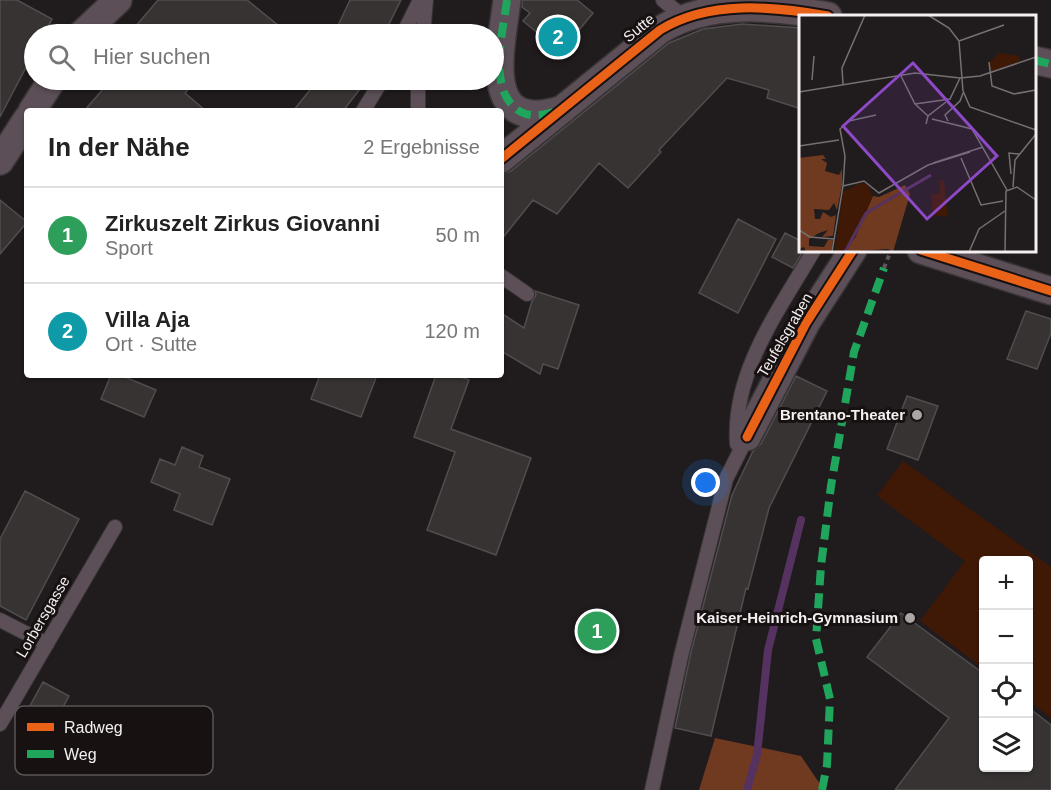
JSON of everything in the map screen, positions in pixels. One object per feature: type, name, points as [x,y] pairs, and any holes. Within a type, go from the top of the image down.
[{"type":"street","points":[[93,24],[118,0]]},
{"type":"street","name":"Sutte","points":[[504,28],[507,0]]},
{"type":"street","name":"Sutte","points":[[504,157],[671,21],[672,8],[698,9],[759,4],[822,15]]},
{"type":"street","points":[[1036,60],[1051,64]]},
{"type":"street","points":[[34,108],[46,90]]},
{"type":"street","name":"Sutte","points":[[503,90],[513,107],[527,115],[543,115],[564,108]]},
{"type":"street","points":[[10,153],[24,125]]},
{"type":"street","name":"Teufelsgraben","points":[[742,445],[796,341],[852,252]]},
{"type":"street","points":[[927,252],[1051,291]]},
{"type":"lane","points":[[408,24],[420,0]]},
{"type":"lane","points":[[424,24],[426,0]]},
{"type":"lane","points":[[365,108],[376,90]]},
{"type":"lane","points":[[418,90],[418,108]]},
{"type":"lane","name":"Teufelsgraben","points":[[652,790],[695,600],[726,479],[742,445],[737,414],[760,341],[813,252]]},
{"type":"lane","points":[[504,278],[527,294]]},
{"type":"lane","name":"Lorbersgasse","points":[[0,724],[115,527]]},
{"type":"lane","points":[[0,620],[47,644]]},
{"type":"path","points":[[884,268],[890,252]]},
{"type":"shaded area","points":[[903,461],[1051,567],[1051,718],[1033,704],[1033,556],[979,556],[979,665],[920,621],[965,561],[877,496]]},
{"type":"shaded area","points":[[715,738],[801,756],[824,790],[699,790]]},
{"type":"building","points":[[0,0],[17,0],[52,19],[49,24],[24,24],[24,71],[0,117]]},
{"type":"building","points":[[158,0],[247,0],[277,24],[138,24]]},
{"type":"building","points":[[350,0],[401,0],[389,24],[339,24]]},
{"type":"building","points":[[522,0],[577,0],[593,13],[561,52],[523,21],[530,13],[522,7]]},
{"type":"building","points":[[742,24],[799,28],[799,108],[767,98],[769,90],[727,78],[659,150],[661,152],[628,188],[599,163],[557,214],[533,200],[504,236],[504,173],[511,171],[669,43],[703,29]]},
{"type":"building","points":[[102,90],[188,90],[185,93],[202,108],[87,108]]},
{"type":"building","points":[[310,90],[359,90],[345,108],[295,108]]},
{"type":"building","points":[[0,200],[24,220],[24,226],[0,254]]},
{"type":"building","points":[[738,219],[776,239],[738,313],[699,293]]},
{"type":"building","points":[[785,233],[799,240],[801,255],[793,268],[772,257]]},
{"type":"building","points":[[535,291],[579,305],[558,369],[543,364],[540,374],[504,353],[504,315],[524,328],[536,295]]},
{"type":"building","points":[[1026,311],[1051,319],[1051,333],[1037,369],[1007,359]]},
{"type":"building","points":[[796,376],[827,391],[769,508],[748,589],[746,588],[711,736],[675,728],[691,652],[732,495],[753,451],[761,444]]},
{"type":"building","points":[[110,378],[127,378],[156,390],[144,417],[101,399]]},
{"type":"building","points":[[319,378],[376,378],[361,417],[311,399]]},
{"type":"building","points":[[435,378],[464,378],[469,380],[451,429],[531,458],[496,555],[427,530],[455,452],[414,437]]},
{"type":"building","points":[[907,396],[938,406],[918,460],[887,449]]},
{"type":"building","points":[[182,447],[203,456],[199,467],[230,479],[212,525],[174,510],[180,494],[151,482],[160,459],[175,465]]},
{"type":"building","points":[[25,491],[79,519],[26,620],[0,606],[0,539]]},
{"type":"building","points":[[901,613],[979,670],[979,772],[1033,772],[1033,711],[1051,725],[1051,790],[895,790],[949,718],[867,657]]},
{"type":"building","points":[[43,682],[69,696],[64,706],[30,706]]},
{"type":"waterway","points":[[747,790],[757,755],[768,650],[801,520]]},
{"type":"marked path","points":[[503,24],[507,0]]},
{"type":"marked path","points":[[1036,60],[1051,64]]},
{"type":"marked path","points":[[503,90],[510,103],[521,112],[529,115],[553,112]]},
{"type":"marked path","points":[[822,790],[827,765],[830,699],[816,639],[821,566],[831,486],[854,352],[884,268]]},
{"type":"cycle path","points":[[504,157],[660,30],[679,20],[699,14],[741,8],[763,8],[821,15]]},
{"type":"cycle path","points":[[747,437],[806,323],[852,252]]},
{"type":"cycle path","points":[[927,252],[1051,291]]},
{"type":"place","name":"Villa Aja","points":[[558,37]]},
{"type":"place","name":"Brentano-Theater","points":[[917,415]]},
{"type":"place","name":"Kaiser-Heinrich-Gymnasium","points":[[910,618]]},
{"type":"place","name":"Zirkuszelt Zirkus Giovanni","points":[[597,631]]}]
